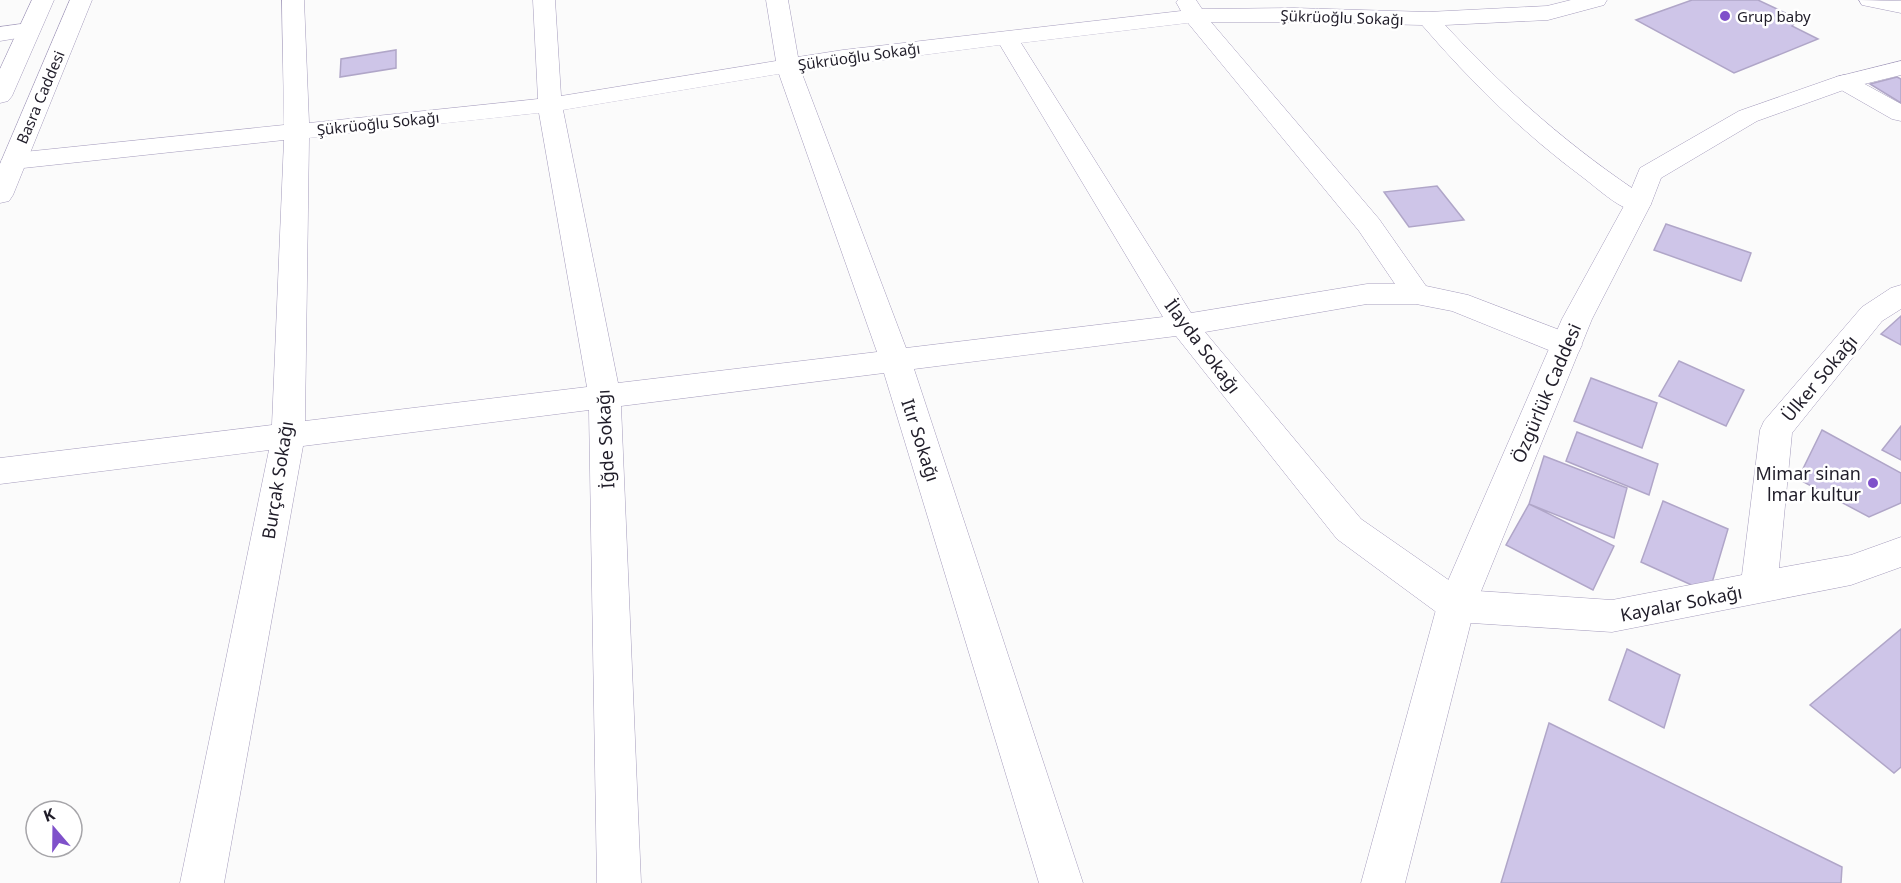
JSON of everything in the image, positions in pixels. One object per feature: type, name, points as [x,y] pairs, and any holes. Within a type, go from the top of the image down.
[{"type":"street","points":[[0,96],[43,0]]},
{"type":"street","name":"Basra Caddesi","points":[[0,195],[81,0]]},
{"type":"street","name":"Burçak Sokağı","points":[[202,883],[288,436],[297,131],[292,0]]},
{"type":"street","name":"İğde Sokağı","points":[[544,0],[550,105],[605,396],[619,883]]},
{"type":"street","name":"Itır Sokağı","points":[[777,0],[788,66],[895,360],[1061,883]]},
{"type":"street","points":[[1428,19],[1539,14],[1596,0]]},
{"type":"street","points":[[1870,0],[1901,7]]},
{"type":"street","points":[[1190,8],[1369,225],[1416,294]]},
{"type":"street","name":"Şükrüoğlu Sokağı","points":[[14,161],[550,105],[788,66],[1007,38],[1190,8],[1294,15],[1428,19],[1465,62],[1571,158],[1638,204]]},
{"type":"street","points":[[0,34],[28,30]]},
{"type":"street","name":"İlayda Sokağı","points":[[1007,38],[1183,325],[1349,529],[1456,606]]},
{"type":"street","name":"Özgürlük Caddesi","points":[[1383,883],[1456,606],[1577,319],[1638,204],[1649,174],[1748,116],[1844,82],[1901,68]]},
{"type":"street","points":[[1844,82],[1901,114]]},
{"type":"street","points":[[0,471],[1183,325],[1367,294],[1416,294],[1458,302],[1567,345]]},
{"type":"street","name":"Ülker Sokağı","points":[[1759,588],[1776,430],[1872,314],[1901,295]]},
{"type":"street","name":"Kayalar Sokağı","points":[[1456,606],[1612,616],[1851,570],[1901,552]]},
{"type":"building","points":[[1692,0],[1758,0],[1798,19],[1792,26],[1818,39],[1734,73],[1636,20]]},
{"type":"building","points":[[396,50],[396,68],[340,77],[341,59]]},
{"type":"building","points":[[1897,77],[1901,79],[1901,103],[1870,84]]},
{"type":"building","points":[[1437,186],[1464,220],[1409,227],[1384,192]]},
{"type":"building","points":[[1666,224],[1751,253],[1741,281],[1654,250]]},
{"type":"building","points":[[1901,316],[1901,345],[1881,334]]},
{"type":"building","points":[[1679,361],[1744,390],[1726,426],[1659,396]]},
{"type":"building","points":[[1591,378],[1657,403],[1642,448],[1574,421]]},
{"type":"building","points":[[1901,426],[1901,460],[1882,450]]},
{"type":"building","points":[[1822,430],[1901,473],[1901,503],[1869,517],[1798,479]]},
{"type":"building","points":[[1577,432],[1658,464],[1649,495],[1566,461]]},
{"type":"building","points":[[1544,456],[1627,488],[1614,538],[1529,504]]},
{"type":"building","points":[[1663,501],[1728,529],[1709,593],[1641,562]]},
{"type":"building","points":[[1529,504],[1614,546],[1593,590],[1506,545]]},
{"type":"building","points":[[1901,629],[1901,767],[1894,773],[1810,705]]},
{"type":"building","points":[[1627,649],[1680,675],[1664,728],[1609,700]]},
{"type":"building","points":[[1549,723],[1842,867],[1841,883],[1501,883]]},
{"type":"place","name":"Grup baby","points":[[1725,16]]},
{"type":"place","name":"Mimar sinan lmar kultur","points":[[1873,483]]}]
